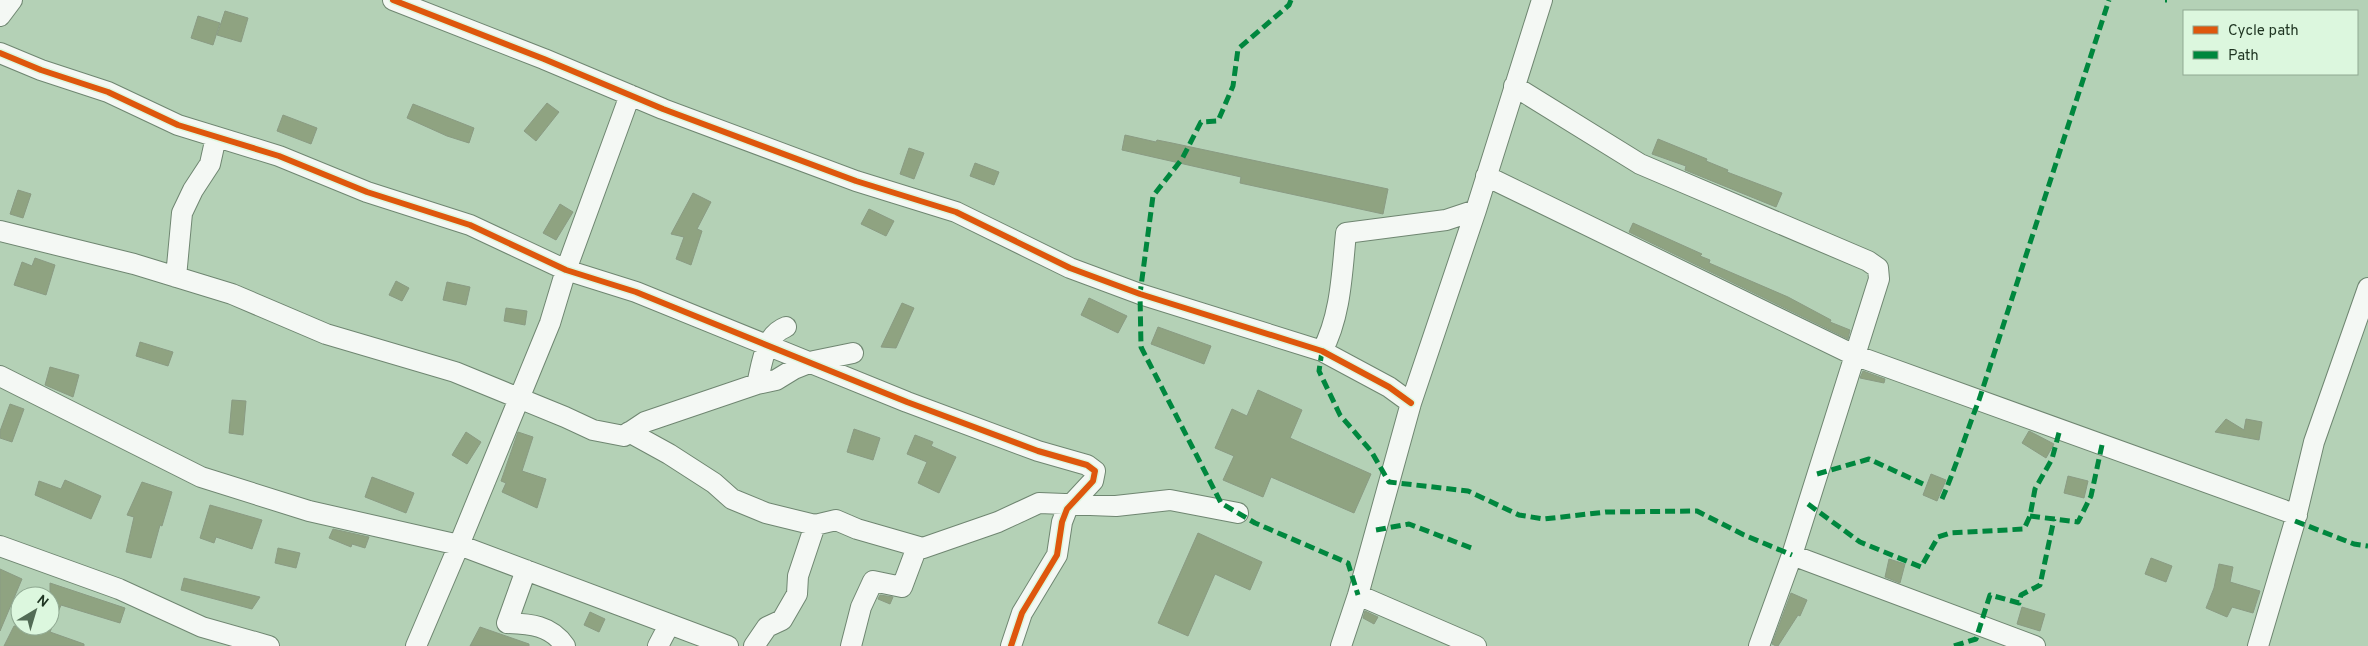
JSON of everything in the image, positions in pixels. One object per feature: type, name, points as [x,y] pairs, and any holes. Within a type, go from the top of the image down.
[{"type":"street","points":[[0,16],[12,0]]},
{"type":"street","points":[[393,0],[630,95],[856,181],[956,212],[1070,268],[1140,294],[1322,352],[1389,387],[1411,403]]},
{"type":"street","points":[[1341,646],[1358,595],[1411,403],[1476,210],[1542,0]]},
{"type":"street","points":[[0,53],[41,70],[108,92],[178,125],[279,156],[367,192],[470,225],[566,270],[636,292],[767,347],[1019,444],[1087,465],[1095,471],[1093,481],[1070,505],[1062,522],[1057,556],[1022,613],[1011,646]]},
{"type":"street","points":[[1514,86],[1640,164],[1878,268],[1879,280],[1792,555],[1759,646]]},
{"type":"street","points":[[416,646],[550,323],[566,270],[630,95]]},
{"type":"street","points":[[176,276],[182,213],[193,190],[210,164],[216,137]]},
{"type":"street","points":[[1486,176],[1854,355],[2297,515]]},
{"type":"street","points":[[1322,352],[1330,337],[1339,299],[1346,233],[1446,220],[1476,210]]},
{"type":"street","points":[[0,231],[134,264],[232,294],[326,334],[455,372],[593,430],[624,436],[645,422],[757,384],[776,380],[809,363],[853,353]]},
{"type":"street","points":[[2258,646],[2297,515],[2314,442],[2368,288]]},
{"type":"street","points":[[757,384],[767,347],[777,330],[786,327]]},
{"type":"street","points":[[0,376],[201,477],[309,511],[459,545],[728,646]]},
{"type":"street","points":[[629,432],[714,482],[732,499],[766,513],[815,525],[836,520],[856,529],[923,548],[998,522],[1039,503],[1116,506],[1170,500],[1238,513]]},
{"type":"street","points":[[754,646],[767,627],[782,620],[797,594],[798,576],[815,525]]},
{"type":"street","points":[[0,546],[119,589],[202,627],[269,646]]},
{"type":"street","points":[[852,646],[861,607],[873,581],[902,587],[918,547]]},
{"type":"street","points":[[1792,555],[2035,646]]},
{"type":"street","points":[[526,570],[507,623],[538,625],[560,638],[565,646]]},
{"type":"street","points":[[1358,595],[1476,646]]},
{"type":"street","points":[[658,646],[669,625]]},
{"type":"building","points":[[225,11],[248,18],[241,42],[217,35]]},
{"type":"building","points":[[198,16],[220,23],[213,45],[191,38]]},
{"type":"building","points":[[547,103],[559,112],[536,141],[524,131]]},
{"type":"building","points":[[413,104],[474,128],[469,143],[447,136],[407,118]]},
{"type":"building","points":[[283,115],[317,128],[311,144],[277,131]]},
{"type":"building","points":[[1125,135],[1156,142],[1157,140],[1172,143],[1388,189],[1383,214],[1240,183],[1241,177],[1122,150]]},
{"type":"building","points":[[1658,139],[1707,159],[1706,161],[1728,170],[1727,172],[1782,193],[1776,207],[1685,170],[1686,166],[1652,154]]},
{"type":"building","points":[[909,148],[924,153],[914,179],[900,174]]},
{"type":"building","points":[[975,163],[999,172],[994,185],[970,176]]},
{"type":"building","points":[[18,190],[31,194],[23,218],[10,214]]},
{"type":"building","points":[[693,193],[711,202],[697,229],[702,231],[691,265],[676,259],[684,237],[671,234]]},
{"type":"building","points":[[560,204],[573,212],[556,240],[543,233]]},
{"type":"building","points":[[869,209],[894,221],[886,236],[861,224]]},
{"type":"building","points":[[1633,223],[1702,254],[1700,256],[1710,260],[1709,263],[1788,297],[1831,320],[1830,322],[1850,330],[1848,339],[1629,232]]},
{"type":"building","points":[[35,258],[55,265],[46,295],[14,285],[22,262],[32,266]]},
{"type":"building","points":[[396,281],[409,288],[402,301],[389,295]]},
{"type":"building","points":[[447,282],[470,287],[466,305],[443,300]]},
{"type":"building","points":[[1089,298],[1127,316],[1118,333],[1081,315]]},
{"type":"building","points":[[902,303],[914,308],[896,348],[881,347]]},
{"type":"building","points":[[506,308],[527,311],[525,325],[504,321]]},
{"type":"building","points":[[1158,327],[1211,346],[1204,364],[1151,344]]},
{"type":"building","points":[[140,342],[173,352],[168,366],[136,356]]},
{"type":"building","points":[[50,367],[79,375],[73,397],[45,385]]},
{"type":"building","points":[[1863,371],[1885,379],[1884,383],[1860,378]]},
{"type":"building","points":[[1258,390],[1302,410],[1290,438],[1371,474],[1354,513],[1271,477],[1263,497],[1223,480],[1234,456],[1215,448],[1232,409],[1247,416]]},
{"type":"building","points":[[232,400],[246,401],[243,435],[229,433]]},
{"type":"building","points":[[10,404],[24,409],[12,442],[0,438],[0,431]]},
{"type":"building","points":[[2226,419],[2244,430],[2246,419],[2262,422],[2259,440],[2215,432]]},
{"type":"building","points":[[854,429],[880,438],[873,460],[847,452]]},
{"type":"building","points":[[2029,431],[2054,444],[2046,458],[2022,443]]},
{"type":"building","points":[[466,432],[481,442],[467,464],[452,455]]},
{"type":"building","points":[[518,432],[533,437],[522,471],[546,479],[537,508],[502,492],[506,483],[501,481]]},
{"type":"building","points":[[915,435],[933,442],[931,446],[956,457],[939,493],[918,483],[927,462],[907,454]]},
{"type":"building","points":[[1931,474],[1946,480],[1937,501],[1923,495]]},
{"type":"building","points":[[2068,476],[2088,481],[2084,498],[2064,493]]},
{"type":"building","points":[[372,477],[414,493],[406,513],[365,497]]},
{"type":"building","points":[[65,480],[101,496],[91,519],[35,495],[39,481],[61,489]]},
{"type":"building","points":[[142,482],[172,492],[151,558],[126,552],[134,517],[127,515]]},
{"type":"building","points":[[210,505],[262,520],[252,549],[216,537],[214,543],[200,538]]},
{"type":"building","points":[[333,529],[369,537],[365,548],[352,544],[351,547],[329,538]]},
{"type":"building","points":[[1198,533],[1262,562],[1250,590],[1215,574],[1188,636],[1158,623]]},
{"type":"building","points":[[278,548],[300,553],[296,568],[275,563]]},
{"type":"building","points":[[2151,558],[2172,566],[2166,582],[2145,574]]},
{"type":"building","points":[[1889,559],[1905,564],[1900,583],[1885,577]]},
{"type":"building","points":[[2219,564],[2233,567],[2230,582],[2260,591],[2253,613],[2232,607],[2227,617],[2206,608],[2214,588]]},
{"type":"building","points":[[0,569],[22,579],[19,586],[10,586],[10,607],[0,631]]},
{"type":"building","points":[[184,578],[260,597],[252,609],[181,590]]},
{"type":"building","points":[[60,586],[125,608],[120,623],[61,605],[60,607]]},
{"type":"building","points":[[1791,593],[1807,600],[1800,616],[1798,615],[1778,646],[1776,646],[1772,644]]},
{"type":"building","points":[[880,595],[893,597],[890,604],[878,599]]},
{"type":"building","points":[[2022,607],[2045,614],[2040,631],[2017,624]]},
{"type":"building","points":[[1365,611],[1378,617],[1374,624],[1363,618]]},
{"type":"building","points":[[590,612],[605,619],[599,632],[584,625]]},
{"type":"building","points":[[480,627],[529,644],[529,646],[470,646]]},
{"type":"building","points":[[10,634],[10,636],[60,636],[84,644],[84,646],[4,646]]},
{"type":"marked path","points":[[1291,0],[1289,5],[1238,49],[1233,86],[1218,121],[1201,122],[1182,159],[1153,196],[1140,294],[1141,347],[1221,503],[1255,523],[1348,563],[1358,595]]},
{"type":"marked path","points":[[1942,499],[1979,400],[2109,0]]},
{"type":"marked path","points":[[1322,351],[1319,371],[1340,415],[1371,451],[1389,482],[1468,491],[1519,515],[1544,519],[1606,512],[1697,511],[1744,535],[1792,555]]},
{"type":"marked path","points":[[1808,504],[1860,542],[1921,567],[1938,537],[1950,533],[2024,529],[2030,516],[2035,489],[2052,459],[2060,429]]},
{"type":"marked path","points":[[2030,516],[2078,522],[2091,496],[2102,445]]},
{"type":"marked path","points":[[1817,474],[1869,459],[1923,484]]},
{"type":"marked path","points":[[1954,646],[1976,639],[1990,595],[2019,603],[2021,595],[2040,585],[2054,519]]},
{"type":"marked path","points":[[2295,521],[2354,544],[2368,546]]},
{"type":"marked path","points":[[1376,530],[1409,524],[1474,549]]},
{"type":"cycle path","points":[[393,0],[544,59],[663,109],[856,181],[956,212],[1070,268],[1140,294],[1322,351],[1389,387],[1411,403]]},
{"type":"cycle path","points":[[0,53],[41,70],[108,92],[178,125],[279,156],[367,192],[470,225],[566,270],[636,292],[907,402],[1038,451],[1087,465],[1095,471],[1093,481],[1067,509],[1062,522],[1057,555],[1022,613],[1011,646]]}]
